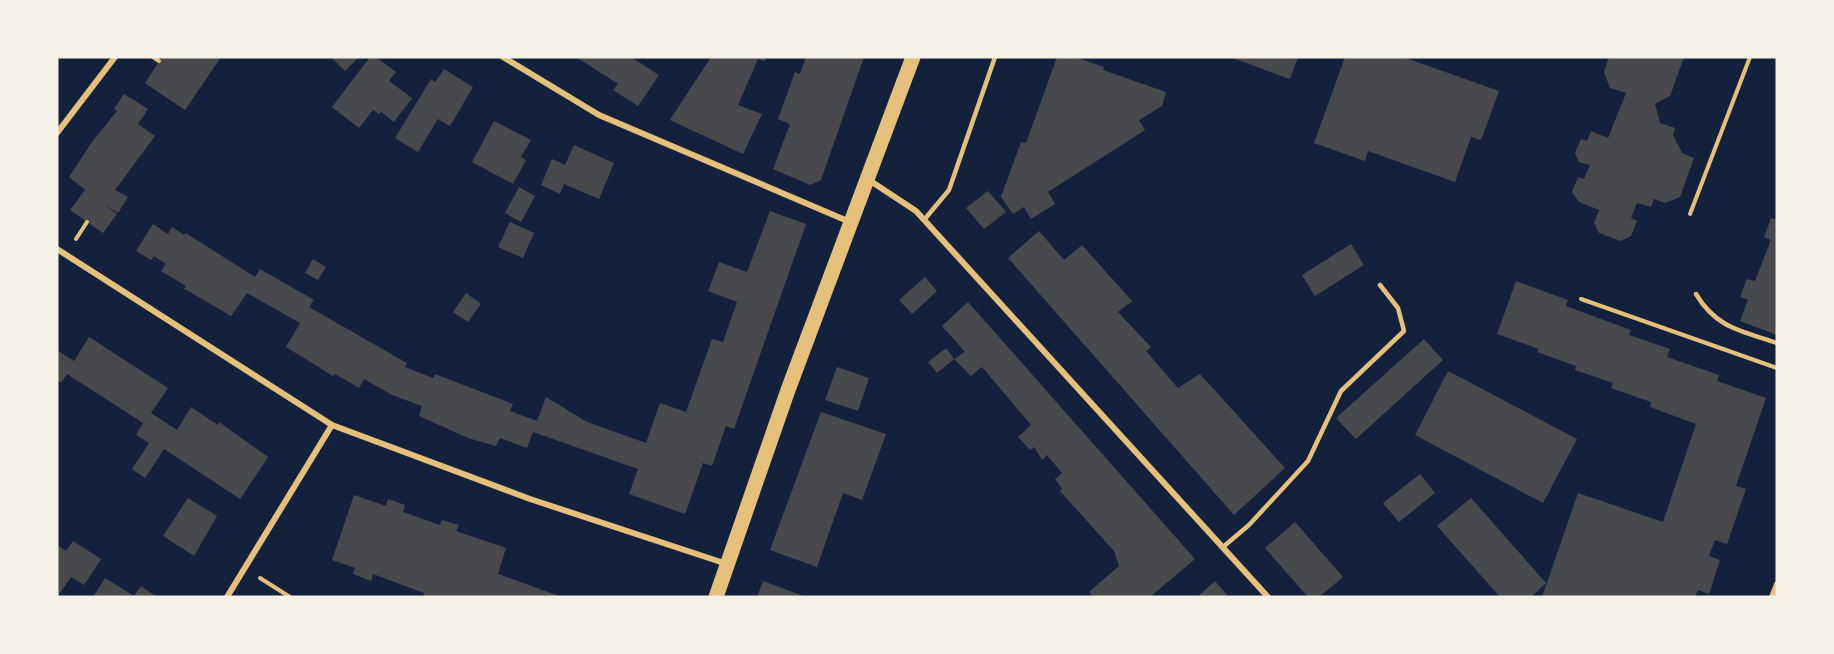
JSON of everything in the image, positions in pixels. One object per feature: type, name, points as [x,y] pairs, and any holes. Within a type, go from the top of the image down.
[{"type":"main road","points":[[716,597],[850,222],[913,57]]},
{"type":"street","points":[[57,133],[114,57]]},
{"type":"street","points":[[503,57],[599,115],[850,222]]},
{"type":"street","points":[[868,179],[916,212],[1268,597]]},
{"type":"street","points":[[57,249],[332,425],[530,499],[728,564]]},
{"type":"street","points":[[227,597],[332,425]]},
{"type":"street","points":[[1772,597],[1777,584]]},
{"type":"lane","points":[[923,220],[949,190],[995,57]]},
{"type":"lane","points":[[1222,547],[1249,525],[1308,461],[1341,391],[1404,331],[1398,308],[1380,285]]},
{"type":"lane","points":[[1696,294],[1707,312],[1730,327],[1777,344]]},
{"type":"path","points":[[153,57],[159,61]]},
{"type":"path","points":[[1690,214],[1750,57]]},
{"type":"path","points":[[1581,299],[1777,368]]},
{"type":"path","points":[[244,568],[290,597]]},
{"type":"building","points":[[162,57],[221,57],[185,110],[145,83]]},
{"type":"building","points":[[331,57],[359,57],[345,71]]},
{"type":"building","points":[[370,57],[376,57],[396,72],[389,81],[412,98],[394,122],[381,112],[379,114],[373,110],[359,128],[332,107]]},
{"type":"building","points":[[576,57],[635,57],[634,59],[659,75],[638,106],[613,90],[618,84]]},
{"type":"building","points":[[711,57],[767,57],[765,61],[758,59],[738,105],[762,114],[743,154],[670,120]]},
{"type":"building","points":[[806,57],[864,57],[821,180],[810,185],[773,169],[790,124],[778,119],[795,72],[800,74]]},
{"type":"building","points":[[1057,57],[1075,57],[1104,67],[1103,70],[1166,92],[1162,106],[1139,120],[1145,130],[1048,192],[1055,204],[1031,219],[1024,207],[1013,214],[1001,197],[1021,142],[1026,143]]},
{"type":"building","points":[[1230,57],[1298,57],[1290,79]]},
{"type":"building","points":[[1345,57],[1403,57],[1499,91],[1481,140],[1471,137],[1455,182],[1368,151],[1365,161],[1314,143]]},
{"type":"building","points":[[1609,57],[1684,57],[1670,96],[1655,104],[1660,123],[1675,128],[1673,135],[1682,153],[1694,158],[1680,197],[1665,203],[1654,199],[1651,207],[1637,203],[1631,218],[1637,221],[1631,236],[1621,241],[1599,233],[1594,223],[1599,210],[1579,202],[1572,192],[1578,177],[1584,179],[1590,165],[1579,162],[1575,153],[1581,139],[1587,141],[1591,131],[1608,138],[1626,93],[1610,88],[1604,72]]},
{"type":"building","points":[[444,69],[473,87],[450,126],[438,119],[418,152],[395,138],[431,79],[435,82]]},
{"type":"building","points":[[124,94],[148,109],[138,124],[155,136],[115,190],[128,197],[118,213],[105,205],[117,214],[103,233],[70,210],[85,190],[69,177],[92,142],[117,111],[114,109]]},
{"type":"building","points":[[494,121],[531,140],[521,157],[526,160],[513,184],[472,162]]},
{"type":"building","points":[[574,145],[614,163],[599,199],[564,184],[560,194],[541,185],[552,159],[565,165]]},
{"type":"building","points":[[519,187],[535,196],[521,222],[505,213]]},
{"type":"building","points":[[988,191],[1006,212],[984,229],[966,208]]},
{"type":"building","points":[[770,211],[806,224],[734,429],[726,426],[712,466],[703,463],[685,514],[629,494],[638,469],[533,432],[527,448],[500,438],[496,446],[468,438],[419,416],[422,406],[392,395],[364,379],[359,388],[335,374],[333,376],[286,347],[300,323],[247,293],[231,316],[184,289],[186,286],[161,271],[166,264],[154,256],[151,260],[136,251],[153,224],[168,234],[172,227],[184,235],[186,233],[255,277],[260,269],[314,300],[309,307],[407,363],[405,367],[433,378],[435,374],[513,404],[510,411],[537,421],[546,397],[587,422],[646,443],[660,403],[686,412],[712,339],[723,342],[737,302],[708,291],[719,262],[747,272]]},
{"type":"building","points":[[1771,218],[1777,220],[1777,335],[1740,321],[1748,300],[1740,297],[1747,279],[1755,281],[1771,240],[1764,237]]},
{"type":"building","points":[[510,222],[534,233],[523,258],[498,247]]},
{"type":"building","points":[[1039,231],[1064,260],[1082,245],[1132,301],[1118,312],[1151,347],[1146,351],[1178,388],[1200,374],[1285,468],[1234,515],[1008,258]]},
{"type":"building","points":[[1351,244],[1364,265],[1315,296],[1302,275]]},
{"type":"building","points":[[313,259],[326,267],[318,280],[305,273]]},
{"type":"building","points":[[925,277],[937,291],[912,314],[899,300]]},
{"type":"building","points":[[1516,281],[1568,300],[1566,306],[1631,330],[1629,335],[1670,349],[1667,357],[1719,375],[1717,381],[1766,398],[1736,486],[1746,489],[1727,544],[1715,540],[1709,556],[1720,560],[1709,594],[1698,590],[1695,597],[1542,597],[1578,493],[1663,522],[1696,424],[1650,407],[1651,402],[1611,388],[1613,383],[1575,370],[1576,366],[1537,352],[1539,349],[1497,334]]},
{"type":"building","points":[[466,293],[481,304],[468,322],[453,312]]},
{"type":"building","points":[[968,302],[1195,559],[1150,597],[1094,597],[1089,592],[1119,566],[1114,551],[1060,491],[1062,489],[1055,479],[1062,473],[1047,455],[1042,460],[1034,447],[1030,450],[1018,437],[1031,425],[982,367],[971,376],[954,359],[965,352],[942,326]]},
{"type":"building","points":[[89,337],[168,388],[151,413],[177,430],[191,407],[218,425],[219,422],[268,457],[240,499],[164,449],[145,478],[132,469],[149,443],[136,435],[143,423],[67,374],[61,383],[57,380],[57,350],[74,361]]},
{"type":"building","points":[[1424,339],[1443,360],[1356,439],[1336,418]]},
{"type":"building","points":[[946,348],[954,359],[937,373],[928,362]]},
{"type":"building","points":[[837,367],[869,378],[858,411],[825,400]]},
{"type":"building","points":[[1448,371],[1577,439],[1543,503],[1415,435]]},
{"type":"building","points":[[821,412],[886,434],[862,500],[843,493],[817,567],[770,550]]},
{"type":"building","points":[[1420,474],[1435,493],[1399,522],[1383,503]]},
{"type":"building","points":[[354,495],[386,506],[388,499],[405,505],[403,512],[440,525],[442,520],[459,525],[456,531],[506,548],[498,574],[562,597],[423,597],[424,593],[373,574],[371,581],[353,574],[355,568],[332,560]]},
{"type":"building","points":[[188,498],[217,516],[194,556],[163,536]]},
{"type":"building","points":[[1471,498],[1546,583],[1531,597],[1500,597],[1437,526]]},
{"type":"building","points":[[1295,522],[1343,577],[1319,597],[1308,597],[1265,548]]},
{"type":"building","points":[[73,541],[101,559],[84,585],[71,577],[57,597],[57,545],[66,551]]},
{"type":"building","points":[[105,578],[134,596],[141,586],[157,597],[93,597]]},
{"type":"building","points":[[763,581],[806,597],[757,597]]},
{"type":"building","points":[[1215,581],[1229,597],[1197,597]]}]
